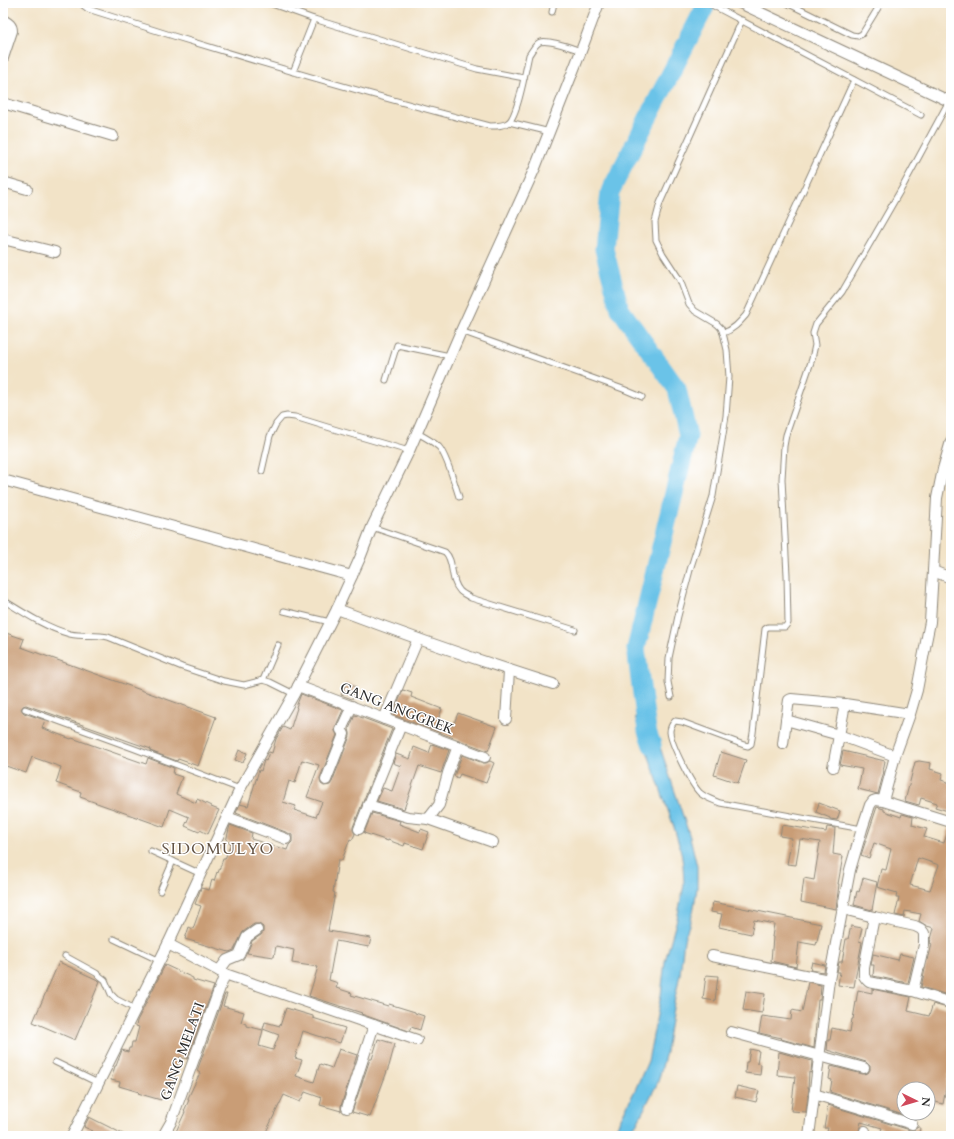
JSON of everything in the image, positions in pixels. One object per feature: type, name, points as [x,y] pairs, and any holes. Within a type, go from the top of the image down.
[{"type":"street","points":[[72,1136],[160,961],[240,789],[296,690],[337,610],[372,527],[409,451],[461,331],[535,168],[599,3]]},
{"type":"street","points":[[740,3],[950,102]]},
{"type":"street","points":[[3,20],[12,28],[3,58]]},
{"type":"street","points":[[3,103],[113,136]]},
{"type":"street","points":[[3,182],[27,189]]},
{"type":"street","points":[[3,239],[55,252]]},
{"type":"street","points":[[883,801],[895,756],[910,714],[928,628],[937,498],[951,441]]},
{"type":"street","points":[[3,480],[352,576]]},
{"type":"street","points":[[933,571],[951,578]]},
{"type":"street","points":[[337,610],[553,684]]},
{"type":"street","points":[[384,719],[418,639]]},
{"type":"street","points":[[506,719],[509,670]]},
{"type":"street","name":"GANG ANGGREK","points":[[296,690],[352,706],[485,757]]},
{"type":"street","points":[[783,744],[789,700],[791,699],[845,704],[910,714]]},
{"type":"street","points":[[833,767],[845,704]]},
{"type":"street","points":[[326,780],[344,734],[341,730],[352,706]]},
{"type":"street","points":[[786,720],[839,735],[895,756]]},
{"type":"street","points":[[358,829],[401,725]]},
{"type":"street","points":[[428,819],[439,805],[448,773],[458,746]]},
{"type":"street","points":[[809,1136],[829,980],[842,909],[850,870],[862,829],[873,801],[883,801],[951,822]]},
{"type":"street","points":[[368,805],[408,817],[428,819],[494,842]]},
{"type":"street","points":[[227,817],[286,839]]},
{"type":"street","points":[[842,909],[921,928],[924,933],[924,945],[913,991]]},
{"type":"street","points":[[874,917],[864,968],[864,976],[866,979],[873,983],[913,991],[951,1003]]},
{"type":"street","points":[[222,972],[227,960],[239,955],[247,936],[257,930]]},
{"type":"street","points":[[168,944],[222,972],[417,1040]]},
{"type":"street","points":[[712,956],[829,980]]},
{"type":"street","name":"GANG MELATI","points":[[163,1136],[171,1122],[222,972]]},
{"type":"street","points":[[348,1108],[374,1025]]},
{"type":"street","points":[[731,1032],[864,1068]]},
{"type":"street","points":[[814,1094],[912,1124]]},
{"type":"lane","points":[[81,3],[88,9],[349,88],[490,126],[499,126],[509,122],[550,132]]},
{"type":"lane","points":[[269,3],[314,19],[477,69],[524,78]]},
{"type":"lane","points":[[552,12],[554,3]]},
{"type":"lane","points":[[708,3],[921,115]]},
{"type":"lane","points":[[787,3],[852,35],[858,36],[862,34],[881,3]]},
{"type":"lane","points":[[293,72],[314,19]]},
{"type":"lane","points":[[671,697],[668,682],[669,658],[690,570],[713,496],[726,416],[729,376],[728,350],[724,333],[717,324],[695,311],[689,304],[680,280],[663,254],[656,240],[655,222],[660,203],[742,20]]},
{"type":"lane","points":[[509,122],[516,110],[529,55],[534,47],[540,42],[549,42],[581,51]]},
{"type":"lane","points":[[724,333],[738,325],[746,315],[854,80]]},
{"type":"lane","points":[[862,829],[711,799],[699,792],[688,776],[671,736],[670,730],[675,721],[682,722],[744,745],[748,746],[751,744],[765,629],[768,627],[785,626],[788,623],[782,464],[788,429],[812,359],[815,345],[814,330],[816,324],[842,292],[950,102]]},
{"type":"lane","points":[[461,331],[616,386],[642,397]]},
{"type":"lane","points":[[386,380],[397,345],[450,356]]},
{"type":"lane","points":[[262,471],[270,436],[276,424],[282,417],[287,416],[295,417],[409,451]]},
{"type":"lane","points":[[417,433],[428,438],[440,448],[459,497]]},
{"type":"lane","points":[[372,527],[446,552],[449,555],[452,575],[456,585],[462,593],[472,598],[575,630]]},
{"type":"lane","points":[[3,600],[34,619],[62,631],[72,634],[108,637],[182,667],[224,681],[244,685],[263,680],[296,690]]},
{"type":"lane","points":[[284,611],[330,622]]},
{"type":"lane","points":[[263,680],[278,645]]},
{"type":"lane","points":[[25,709],[240,789]]},
{"type":"lane","points":[[151,851],[201,874]]},
{"type":"lane","points":[[160,891],[173,861]]},
{"type":"lane","points":[[114,939],[160,961]]},
{"type":"lane","points":[[65,956],[96,973],[105,980],[111,994],[116,999],[135,1009]]},
{"type":"lane","points":[[55,1062],[98,1083]]},
{"type":"water","points":[[635,717],[648,720],[657,738],[690,837],[697,866],[697,888],[693,913],[684,940],[680,974],[666,1052],[658,1082],[637,1123],[627,1136],[612,1136],[648,1061],[661,995],[665,961],[677,919],[684,885],[681,852],[674,827]]},
{"type":"building","points":[[3,632],[24,639],[21,647],[216,717],[198,766],[178,759],[177,761],[150,751],[151,749],[26,705],[21,709],[24,713],[45,720],[42,728],[146,764],[148,758],[174,768],[173,774],[182,777],[176,794],[196,803],[197,799],[219,810],[208,834],[185,826],[189,817],[170,809],[164,827],[80,797],[81,792],[56,783],[61,767],[32,757],[26,773],[3,765]]},
{"type":"building","points":[[346,683],[356,687],[352,699],[341,695]]},
{"type":"building","points":[[403,690],[412,693],[411,697],[442,709],[438,720],[453,726],[458,713],[497,727],[488,751],[393,715]]},
{"type":"building","points":[[301,694],[343,710],[335,728],[337,735],[320,778],[321,784],[324,786],[330,785],[332,782],[350,736],[349,729],[355,715],[392,729],[353,827],[355,834],[352,840],[350,839],[342,860],[338,860],[333,892],[335,893],[328,931],[371,938],[369,947],[336,941],[329,980],[338,983],[336,988],[352,993],[351,995],[388,1006],[389,1004],[424,1016],[420,1030],[411,1027],[409,1031],[361,1014],[362,1013],[309,996],[318,967],[292,963],[294,950],[276,946],[274,957],[247,953],[252,941],[263,932],[263,927],[259,924],[254,924],[243,932],[234,950],[229,952],[185,939],[189,927],[193,929],[201,906],[195,904],[201,888],[209,890],[212,880],[214,881],[223,859],[225,859],[231,843],[226,841],[230,825],[252,833],[251,839],[287,850],[292,842],[292,835],[236,813],[240,804],[248,806],[259,770],[261,771],[264,760],[266,761],[269,752],[272,753],[276,739],[283,727],[290,730],[297,708],[296,707]],"holes":[[[302,760],[319,765],[307,797],[322,802],[316,817],[294,810],[296,806],[283,802],[289,781],[295,783]]]},
{"type":"building","points":[[432,744],[449,750],[441,773],[419,766],[404,809],[377,801],[383,788],[392,791],[401,766],[393,763],[396,754],[410,759],[414,747],[429,753]]},
{"type":"building","points":[[239,750],[247,753],[243,763],[235,760]]},
{"type":"building","points":[[843,751],[885,761],[878,794],[858,789],[862,769],[840,765]]},
{"type":"building","points":[[721,752],[746,760],[738,783],[714,775]]},
{"type":"building","points":[[462,755],[483,763],[490,761],[494,763],[486,783],[460,774],[458,778],[454,776]]},
{"type":"building","points":[[919,761],[931,763],[930,769],[943,773],[941,780],[951,783],[951,812],[935,807],[937,803],[921,798],[919,805],[905,801],[915,762]]},
{"type":"building","points":[[819,803],[840,811],[837,820],[830,819],[816,812]]},
{"type":"building","points":[[877,807],[901,817],[902,814],[913,817],[912,825],[927,829],[924,837],[944,843],[949,828],[951,828],[951,902],[948,913],[951,914],[951,996],[921,987],[932,944],[930,943],[934,928],[919,921],[921,914],[905,911],[904,917],[895,915],[899,898],[896,898],[897,893],[877,887],[881,869],[886,870],[891,849],[874,843],[869,858],[861,855]],"holes":[[[918,858],[939,865],[930,890],[910,885]]]},
{"type":"building","points":[[372,813],[400,821],[399,824],[420,832],[421,829],[429,832],[423,849],[405,843],[404,846],[364,833]]},
{"type":"building","points":[[782,825],[826,832],[827,827],[835,828],[833,854],[843,856],[838,884],[836,909],[801,902],[804,878],[814,880],[820,842],[800,839],[796,865],[787,864],[792,838],[780,836]]},
{"type":"building","points":[[863,878],[877,882],[872,910],[854,905],[857,891],[859,892]]},
{"type":"building","points":[[713,902],[821,924],[816,945],[799,942],[796,967],[771,961],[774,924],[754,920],[751,934],[719,927],[722,914],[711,912]]},
{"type":"building","points":[[851,926],[862,928],[859,941],[862,942],[854,987],[838,985],[840,972],[837,972],[839,962],[842,962],[846,939],[848,939]]},
{"type":"building","points":[[873,954],[898,960],[900,954],[914,957],[908,983],[873,976],[874,965],[871,965]]},
{"type":"building","points":[[59,962],[100,981],[75,1040],[33,1022]]},
{"type":"building","points":[[812,962],[825,965],[824,972],[810,970]]},
{"type":"building","points":[[165,965],[193,978],[193,980],[214,986],[187,1059],[180,1057],[170,1093],[164,1091],[161,1100],[119,1086],[120,1082],[111,1080],[122,1050],[128,1052],[129,1048],[131,1048],[132,1042],[135,1042],[139,1027],[136,1026],[137,1021]]},
{"type":"building","points":[[706,975],[718,976],[715,1001],[703,999]]},
{"type":"building","points":[[808,982],[821,985],[820,1000],[818,1000],[814,1048],[781,1039],[782,1038],[759,1033],[762,1016],[791,1020],[792,1010],[802,1012]]},
{"type":"building","points":[[872,989],[911,997],[908,1011],[929,1016],[933,1004],[951,1009],[951,1072],[949,1072],[943,1104],[936,1102],[936,1081],[896,1081],[896,1113],[830,1092],[832,1080],[829,1079],[831,1066],[863,1074],[868,1073],[870,1070],[870,1066],[866,1062],[827,1050],[828,1040],[830,1040],[832,1028],[850,1032],[858,990],[872,993]]},
{"type":"building","points":[[746,991],[765,994],[762,1013],[743,1010]]},
{"type":"building","points":[[225,994],[227,994],[223,1006],[244,1012],[241,1022],[246,1024],[246,1026],[263,1030],[259,1046],[273,1050],[279,1035],[263,1029],[265,1022],[280,1026],[286,1008],[345,1028],[340,1043],[303,1031],[295,1058],[302,1060],[296,1076],[314,1082],[320,1064],[332,1068],[339,1049],[357,1055],[341,1106],[341,1111],[320,1105],[322,1098],[305,1092],[300,1102],[284,1095],[264,1136],[174,1136],[185,1112],[184,1111],[189,1100],[188,1098],[200,1073],[197,1071]]},
{"type":"building","points":[[378,1039],[395,1044],[389,1066],[370,1117],[352,1112]]},
{"type":"building","points":[[750,1049],[759,1051],[757,1063],[761,1064],[760,1075],[745,1073],[746,1062],[748,1062]]},
{"type":"building","points":[[779,1052],[812,1061],[811,1073],[809,1072],[806,1112],[791,1111],[795,1077],[777,1075]]},
{"type":"building","points":[[737,1086],[759,1091],[756,1102],[735,1097]]},
{"type":"building","points":[[828,1105],[910,1130],[920,1127],[919,1136],[879,1136],[882,1128],[861,1122],[858,1136],[826,1136],[828,1128],[824,1128]]},
{"type":"building","points":[[89,1117],[127,1136],[91,1136],[93,1131],[84,1127]]},
{"type":"waterway","points":[[652,745],[647,731],[636,649],[688,436],[677,389],[620,309],[604,249],[610,192],[707,3]]},
{"type":"district","name":"SIDOMULYO","points":[[218,848]]}]
